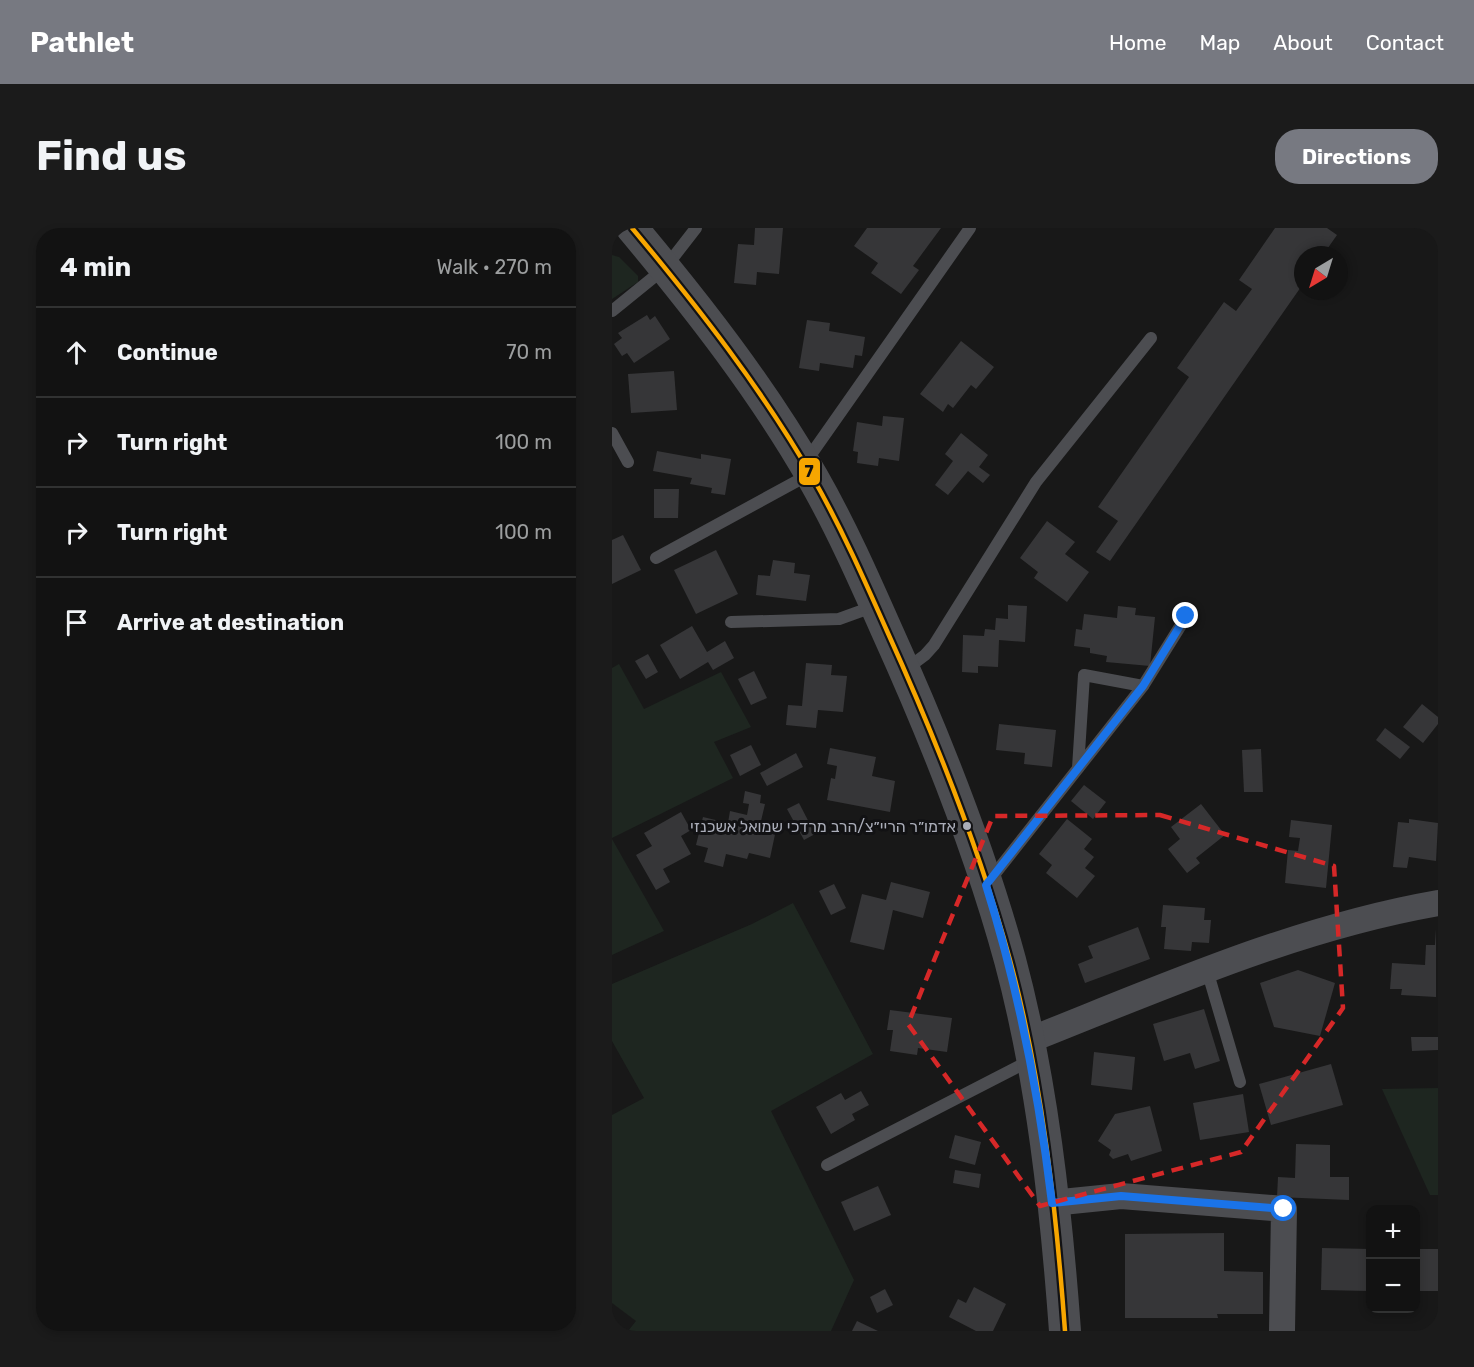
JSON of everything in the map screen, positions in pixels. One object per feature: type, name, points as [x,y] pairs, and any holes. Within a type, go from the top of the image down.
[{"type":"street","points":[[632,228],[666,268],[721,341],[807,469],[876,605],[905,670],[954,793],[1009,958],[1029,1051],[1052,1203],[1065,1331]]},
{"type":"street","points":[[1029,1051],[1207,970],[1347,924],[1438,903]]},
{"type":"street","points":[[1052,1203],[1121,1196],[1284,1209],[1282,1331]]},
{"type":"lane","points":[[612,232],[617,228]]},
{"type":"lane","points":[[612,311],[666,268],[696,228]]},
{"type":"lane","points":[[656,558],[807,469],[970,228]]},
{"type":"lane","points":[[905,670],[934,645],[1036,482],[1151,338]]},
{"type":"lane","points":[[612,433],[628,462]]},
{"type":"lane","points":[[731,622],[839,619],[876,605]]},
{"type":"lane","points":[[986,885],[1143,686],[1186,616]]},
{"type":"lane","points":[[1078,768],[1084,675],[1143,686]]},
{"type":"lane","points":[[1207,970],[1240,1082]]},
{"type":"lane","points":[[827,1165],[1029,1051]]},
{"type":"highlighted area","points":[[1160,815],[1334,866],[1343,1008],[1241,1152],[1040,1206],[908,1024],[993,816]]},
{"type":"shaded area","points":[[612,255],[619,257],[638,276],[638,282],[612,299]]},
{"type":"shaded area","points":[[619,664],[644,709],[721,672],[751,727],[714,742],[733,778],[612,838],[612,668]]},
{"type":"shaded area","points":[[612,839],[664,931],[612,955]]},
{"type":"shaded area","points":[[793,903],[873,1054],[771,1111],[854,1280],[831,1331],[628,1331],[636,1321],[612,1303],[612,1115],[644,1098],[612,1041],[612,984],[752,924]]},
{"type":"shaded area","points":[[1438,1088],[1438,1195],[1430,1195],[1382,1089]]},
{"type":"building","points":[[755,228],[783,228],[779,274],[757,272],[756,285],[734,283],[738,244],[754,245]]},
{"type":"building","points":[[867,228],[941,228],[913,266],[919,270],[901,294],[871,273],[878,263],[854,246]]},
{"type":"building","points":[[1275,228],[1327,228],[1337,235],[1329,246],[1294,246],[1294,297],[1110,561],[1096,552],[1118,521],[1098,507],[1189,377],[1177,368],[1224,302],[1236,311],[1252,289],[1239,280]]},
{"type":"building","points":[[647,315],[650,320],[655,316],[670,339],[634,363],[627,353],[622,356],[614,344],[622,338],[618,333]]},
{"type":"building","points":[[807,320],[830,323],[829,331],[865,337],[862,356],[855,355],[853,368],[820,363],[819,371],[799,368]]},
{"type":"building","points":[[961,341],[994,367],[976,389],[971,385],[953,408],[948,404],[943,412],[920,394]]},
{"type":"building","points":[[674,371],[677,410],[631,413],[628,374]]},
{"type":"building","points":[[883,416],[904,418],[899,461],[879,458],[878,466],[857,463],[858,452],[853,451],[857,422],[882,426]]},
{"type":"building","points":[[961,433],[988,455],[979,467],[990,475],[983,483],[968,471],[948,495],[935,485],[953,461],[945,454]]},
{"type":"building","points":[[657,451],[701,459],[701,454],[731,459],[725,495],[711,493],[712,488],[690,484],[692,478],[653,471]]},
{"type":"building","points":[[654,489],[679,489],[678,518],[654,518]]},
{"type":"building","points":[[1047,521],[1075,542],[1065,554],[1089,572],[1067,602],[1034,578],[1038,572],[1020,558]]},
{"type":"building","points":[[623,535],[641,570],[612,584],[612,540]]},
{"type":"building","points":[[716,550],[738,594],[696,614],[674,570]]},
{"type":"building","points":[[773,560],[795,563],[794,573],[810,575],[806,601],[756,595],[758,575],[770,576]]},
{"type":"building","points":[[1008,605],[1027,606],[1025,642],[999,640],[998,667],[978,666],[978,673],[962,672],[963,635],[984,636],[985,629],[995,630],[996,618],[1008,619]]},
{"type":"building","points":[[1118,606],[1136,608],[1135,615],[1155,617],[1150,666],[1106,662],[1107,656],[1090,653],[1090,648],[1074,646],[1076,629],[1082,630],[1084,614],[1117,618]]},
{"type":"building","points":[[692,626],[707,652],[725,641],[734,658],[713,670],[708,662],[680,679],[660,645]]},
{"type":"building","points":[[648,654],[658,672],[646,679],[635,661]]},
{"type":"building","points":[[806,663],[832,665],[831,675],[847,676],[843,712],[818,710],[816,728],[786,725],[788,705],[802,706]]},
{"type":"building","points":[[754,671],[767,698],[751,705],[738,679]]},
{"type":"building","points":[[1422,704],[1438,717],[1438,724],[1423,743],[1403,727]]},
{"type":"building","points":[[999,724],[1056,730],[1052,767],[1024,764],[1025,753],[996,750]]},
{"type":"building","points":[[1385,728],[1410,747],[1400,759],[1376,740]]},
{"type":"building","points":[[751,745],[761,765],[740,776],[730,755]]},
{"type":"building","points":[[830,748],[876,757],[872,776],[895,781],[890,812],[827,800],[831,778],[835,779],[837,766],[827,764]]},
{"type":"building","points":[[1261,749],[1263,792],[1244,792],[1242,750]]},
{"type":"building","points":[[796,753],[803,767],[767,786],[760,773]]},
{"type":"building","points":[[1084,785],[1106,802],[1093,819],[1071,801]]},
{"type":"building","points":[[745,791],[761,795],[760,803],[765,804],[761,821],[777,825],[770,858],[749,853],[747,859],[726,854],[723,867],[704,862],[708,848],[696,845],[703,817],[728,823],[730,811],[747,815],[749,804],[743,803]]},
{"type":"building","points":[[799,803],[815,834],[804,840],[787,809]]},
{"type":"building","points":[[1201,804],[1225,835],[1196,858],[1200,863],[1187,873],[1168,849],[1180,839],[1171,827]]},
{"type":"building","points":[[681,812],[691,830],[681,836],[691,854],[663,869],[670,882],[656,890],[636,855],[652,846],[644,833]]},
{"type":"building","points":[[1067,819],[1092,839],[1084,849],[1094,857],[1085,868],[1095,876],[1077,898],[1046,873],[1052,865],[1039,854]]},
{"type":"building","points":[[1409,819],[1438,823],[1436,861],[1409,857],[1407,868],[1393,867],[1398,822],[1409,823]]},
{"type":"building","points":[[1291,820],[1332,825],[1326,888],[1285,883],[1288,850],[1298,851],[1300,838],[1289,837]]},
{"type":"building","points":[[891,882],[930,892],[923,918],[893,910],[884,950],[850,942],[862,894],[886,900]]},
{"type":"building","points":[[834,884],[846,908],[831,915],[819,891]]},
{"type":"building","points":[[1163,905],[1205,908],[1204,920],[1211,920],[1209,943],[1192,942],[1191,951],[1164,949],[1166,927],[1161,927]]},
{"type":"building","points":[[1138,927],[1150,959],[1085,983],[1078,964],[1093,958],[1088,946]]},
{"type":"building","points":[[1436,929],[1436,997],[1401,995],[1402,989],[1390,989],[1392,963],[1425,965],[1426,945],[1435,945]]},
{"type":"building","points":[[1298,970],[1335,983],[1320,1036],[1274,1027],[1260,983]]},
{"type":"building","points":[[1204,1009],[1220,1061],[1195,1069],[1190,1053],[1164,1061],[1153,1024]]},
{"type":"building","points":[[890,1010],[952,1018],[947,1052],[918,1048],[917,1055],[890,1051],[893,1030],[887,1030]]},
{"type":"building","points":[[1411,1037],[1438,1037],[1438,1050],[1412,1051]]},
{"type":"building","points":[[1094,1052],[1135,1057],[1132,1090],[1091,1085]]},
{"type":"building","points":[[1331,1064],[1343,1105],[1271,1125],[1259,1084]]},
{"type":"building","points":[[861,1091],[869,1105],[852,1114],[855,1120],[831,1134],[816,1107],[841,1093],[845,1100]]},
{"type":"building","points":[[1243,1094],[1249,1132],[1200,1140],[1193,1103]]},
{"type":"building","points":[[1150,1106],[1162,1151],[1131,1161],[1128,1154],[1113,1159],[1109,1155],[1111,1150],[1098,1141],[1115,1114]]},
{"type":"building","points":[[955,1135],[981,1142],[975,1165],[949,1158]]},
{"type":"building","points":[[1296,1144],[1330,1145],[1330,1177],[1349,1177],[1349,1200],[1277,1197],[1278,1177],[1295,1178]]},
{"type":"building","points":[[955,1170],[981,1174],[979,1188],[953,1183]]},
{"type":"building","points":[[878,1186],[891,1215],[854,1231],[841,1202]]},
{"type":"building","points":[[1224,1233],[1224,1271],[1263,1272],[1263,1314],[1217,1314],[1218,1318],[1125,1318],[1125,1234]]},
{"type":"building","points":[[1322,1248],[1366,1249],[1366,1291],[1321,1290]]},
{"type":"building","points":[[1420,1249],[1438,1249],[1438,1291],[1420,1291]]},
{"type":"building","points":[[974,1287],[1006,1304],[993,1331],[976,1331],[949,1317],[958,1299],[966,1303]]},
{"type":"building","points":[[885,1289],[893,1305],[877,1313],[870,1297]]},
{"type":"building","points":[[857,1321],[878,1331],[852,1331]]},
{"type":"transit line","name":"7","points":[[632,228],[728,349],[772,412],[813,478],[861,573],[939,752],[998,918],[1021,1005],[1046,1144],[1065,1331]]},
{"type":"place","name":"אדמו״ר הריי״צ/הרב מרדכי שמואל אשכנזי","points":[[967,826]]},
{"type":"route","points":[[1186,616],[1143,686],[986,885],[1009,958],[1028,1041],[1052,1203],[1121,1196],[1284,1209]]}]
